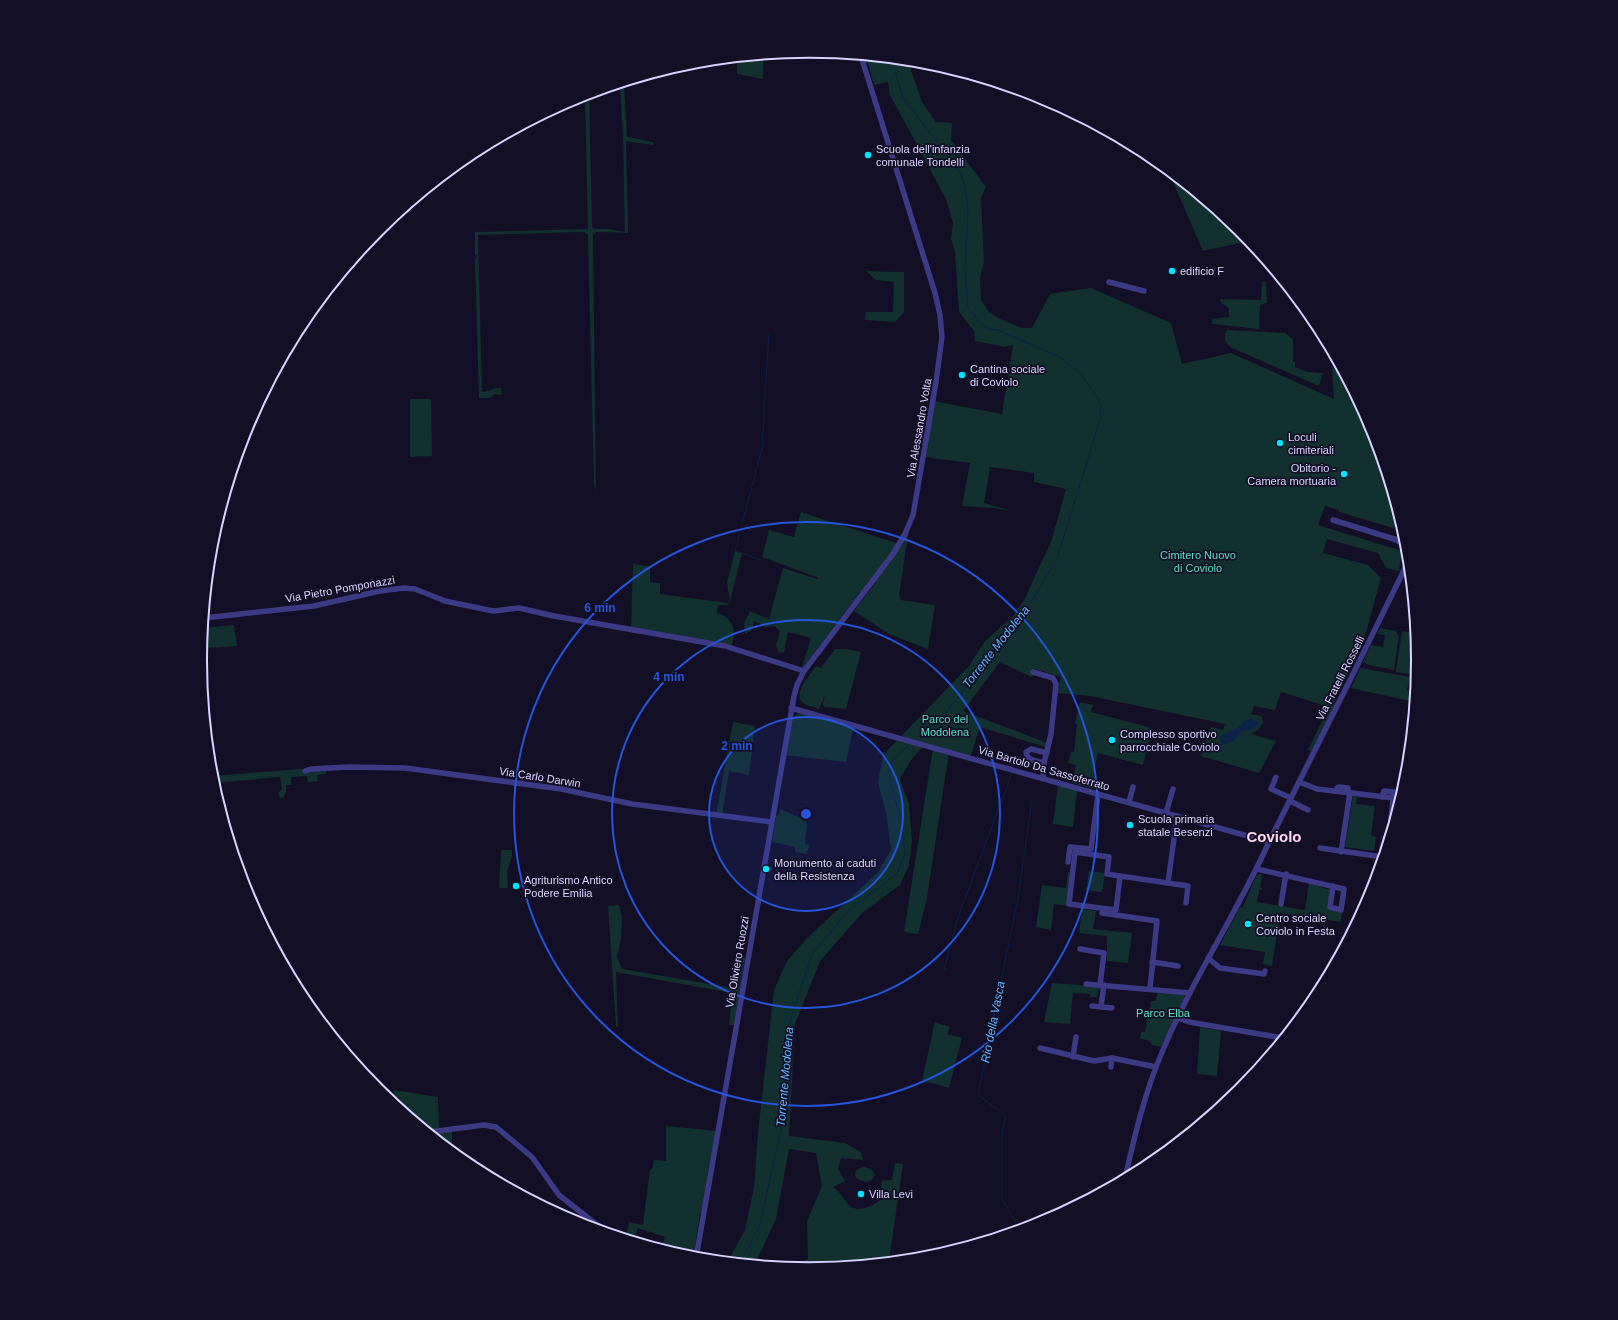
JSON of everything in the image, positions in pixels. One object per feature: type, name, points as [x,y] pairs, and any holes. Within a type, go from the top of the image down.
[{"type":"street","name":"Via Alessandro Volta","points":[[804,671],[896,549],[910,522],[917,496],[940,358],[942,327],[935,293],[894,160],[892,146],[882,122],[862,60]]},
{"type":"street","points":[[1109,282],[1144,291]]},
{"type":"street","points":[[1333,520],[1399,541]]},
{"type":"street","points":[[1394,539],[1398,539]]},
{"type":"street","name":"Via Fratelli Rosselli","points":[[1127,1171],[1140,1117],[1156,1067],[1178,1018],[1208,958],[1257,869],[1404,570]]},
{"type":"street","name":"Via Pietro Pomponazzi","points":[[208,618],[306,607],[380,591],[410,588],[420,590],[445,601],[488,610],[494,611],[519,608],[560,618],[725,646],[804,671]]},
{"type":"street","name":"Via Oliviero Ruozzi","points":[[697,1251],[791,708],[797,685],[804,671]]},
{"type":"street","points":[[1033,672],[1049,676],[1056,681],[1052,734],[1044,763],[1043,778]]},
{"type":"street","name":"Via Bartolo Da Sassoferrato","points":[[791,708],[1269,842]]},
{"type":"street","points":[[1044,763],[1030,759],[1026,752],[1029,749],[1033,749],[1047,753]]},
{"type":"street","name":"Via Carlo Darwin","points":[[305,771],[311,769],[405,768],[561,789],[632,804],[771,822]]},
{"type":"street","points":[[1276,777],[1271,789],[1308,810]]},
{"type":"street","points":[[1299,782],[1317,789],[1394,798]]},
{"type":"street","points":[[1129,802],[1134,787]]},
{"type":"street","points":[[1166,812],[1173,789]]},
{"type":"street","points":[[1341,852],[1349,793]]},
{"type":"street","points":[[1068,862],[1070,847],[1091,849],[1098,794]]},
{"type":"street","points":[[1168,883],[1177,816]]},
{"type":"street","points":[[1320,848],[1378,857]]},
{"type":"street","points":[[1120,876],[1116,910],[1069,904],[1075,852],[1109,857],[1107,874],[1188,886],[1186,903]]},
{"type":"street","points":[[1257,869],[1286,874],[1334,886]]},
{"type":"street","points":[[1281,904],[1286,874]]},
{"type":"street","points":[[1102,913],[1158,920],[1150,988]]},
{"type":"street","points":[[1080,949],[1104,953],[1101,1006]]},
{"type":"street","points":[[1208,958],[1220,968],[1264,974],[1265,971]]},
{"type":"street","points":[[1152,962],[1178,966]]},
{"type":"street","points":[[1086,984],[1150,988],[1190,993]]},
{"type":"street","points":[[1092,1006],[1112,1008]]},
{"type":"street","points":[[1178,1018],[1189,1022],[1278,1037]]},
{"type":"street","points":[[1073,1056],[1076,1037]]},
{"type":"street","points":[[1040,1048],[1094,1061],[1112,1058],[1156,1067]]},
{"type":"street","points":[[1111,1067],[1112,1058]]},
{"type":"street","points":[[435,1131],[484,1125],[496,1127],[532,1157],[559,1195],[592,1221]]},
{"type":"green space","points":[[763,60],[763,79],[737,74],[737,62]]},
{"type":"green space","name":"Cimitero Nuovo di Coviolo","points":[[867,61],[910,67],[922,102],[936,122],[952,123],[951,140],[986,187],[981,198],[984,262],[980,277],[981,300],[988,311],[1000,319],[1022,328],[1032,328],[1050,294],[1091,288],[1171,323],[1182,364],[1231,353],[1334,399],[1332,369],[1335,368],[1349,394],[1379,466],[1395,527],[1393,528],[1339,512],[1339,510],[1325,506],[1318,525],[1400,550],[1401,556],[1399,571],[1386,568],[1378,553],[1327,539],[1323,553],[1368,565],[1381,578],[1366,632],[1353,658],[1355,659],[1333,702],[1335,705],[1312,751],[1308,750],[1329,707],[1281,692],[1275,710],[1254,706],[1251,714],[1261,716],[1263,722],[1259,729],[1251,734],[1276,741],[1259,773],[1201,756],[1211,727],[1223,730],[1225,724],[1090,696],[1057,693],[1061,677],[1036,669],[1032,677],[1000,662],[963,711],[1050,744],[1049,748],[980,727],[970,758],[949,752],[927,898],[918,934],[904,932],[933,748],[925,745],[911,760],[900,779],[909,804],[912,841],[909,865],[900,885],[862,913],[820,961],[795,1024],[789,1136],[845,1143],[861,1152],[863,1160],[841,1158],[838,1169],[845,1181],[833,1187],[840,1193],[850,1206],[854,1208],[859,1209],[868,1207],[880,1200],[882,1181],[892,1180],[895,1163],[903,1164],[890,1257],[848,1261],[801,1262],[808,1259],[807,1221],[822,1186],[816,1153],[789,1149],[776,1219],[757,1260],[730,1257],[745,1230],[754,1187],[758,1133],[774,990],[787,961],[805,940],[878,872],[891,850],[886,813],[878,782],[883,755],[969,666],[985,641],[1013,616],[1024,600],[1051,542],[1066,489],[1034,482],[1034,473],[990,467],[984,503],[1012,511],[962,506],[970,463],[924,457],[933,401],[1002,414],[1013,345],[1005,347],[975,341],[974,331],[959,312],[955,252],[951,239],[953,223],[946,199],[890,95],[888,82],[874,85]]},
{"type":"green space","points":[[624,87],[627,137],[653,142],[653,145],[626,141],[628,233],[596,232],[593,235],[596,490],[594,486],[588,235],[584,232],[478,235],[482,391],[484,392],[501,388],[502,392],[501,395],[495,394],[490,398],[479,398],[475,260],[478,255],[475,255],[475,232],[588,229],[585,102],[589,100],[592,227],[594,229],[609,229],[625,232],[620,88]]},
{"type":"green space","points":[[1173,182],[1175,182],[1206,207],[1243,242],[1203,251]]},
{"type":"green space","points":[[866,271],[904,272],[904,312],[895,322],[865,320],[866,312],[893,312],[894,282],[876,280]]},
{"type":"green space","points":[[1262,282],[1266,282],[1267,303],[1260,305],[1259,329],[1212,324],[1212,319],[1229,317],[1229,308],[1221,303],[1220,299],[1261,300]]},
{"type":"green space","points":[[1227,330],[1285,333],[1293,339],[1293,361],[1295,362],[1295,367],[1308,372],[1323,373],[1319,386],[1230,347],[1225,341],[1225,334]]},
{"type":"green space","points":[[410,399],[431,399],[432,456],[410,457]]},
{"type":"green space","points":[[801,512],[899,544],[910,522],[899,596],[901,600],[935,605],[928,649],[889,634],[854,611],[876,582],[874,578],[863,593],[860,592],[801,670],[811,638],[788,632],[784,652],[779,653],[776,646],[780,631],[775,626],[766,627],[754,621],[752,630],[745,634],[744,623],[750,611],[769,619],[783,568],[817,579],[817,577],[762,557],[769,530],[794,537]]},
{"type":"green space","points":[[735,551],[742,553],[730,602],[727,583]]},
{"type":"green space","points":[[633,564],[650,566],[650,582],[660,583],[660,594],[728,603],[730,602],[727,605],[718,605],[717,613],[727,618],[733,626],[734,636],[731,648],[631,630]]},
{"type":"green space","points":[[234,625],[237,646],[207,648],[208,628]]},
{"type":"green space","points":[[1380,628],[1396,631],[1399,636],[1394,670],[1369,665],[1363,662],[1371,645],[1383,647],[1385,635],[1377,634]]},
{"type":"green space","points":[[1402,631],[1410,632],[1411,674],[1396,672]]},
{"type":"green space","points":[[835,649],[847,649],[861,652],[846,709],[824,707],[823,703],[825,695],[819,709],[805,704],[800,698],[801,689],[816,666],[821,668]]},
{"type":"green space","points":[[1360,668],[1410,677],[1407,690],[1410,690],[1410,701],[1351,688]]},
{"type":"green space","name":"Complesso sportivo parrocchiale Coviolo","points":[[1080,702],[1093,705],[1091,712],[1152,728],[1143,765],[1098,753],[1093,777],[1097,778],[1095,789],[1072,783],[1076,765],[1068,763],[1071,752],[1074,752],[1077,724],[1075,723]]},
{"type":"green space","points":[[805,712],[854,725],[846,762],[783,755],[792,718],[797,714]]},
{"type":"green space","points":[[733,722],[755,726],[749,775],[729,771],[722,816],[716,815]]},
{"type":"green space","points":[[326,768],[326,774],[317,775],[318,781],[308,782],[307,776],[291,777],[291,785],[286,785],[284,797],[280,798],[278,793],[282,789],[280,777],[220,782],[219,775],[301,769],[305,771]]},
{"type":"green space","points":[[1058,785],[1077,791],[1073,827],[1053,824]]},
{"type":"green space","points":[[1353,796],[1357,797],[1356,804],[1375,806],[1371,835],[1376,837],[1374,851],[1345,847]]},
{"type":"green space","points":[[780,809],[807,821],[805,844],[809,845],[807,854],[795,852],[795,847],[772,842],[776,816],[779,815]]},
{"type":"green space","points":[[501,850],[512,850],[512,856],[507,872],[508,888],[499,888]]},
{"type":"green space","points":[[1089,871],[1105,873],[1102,892],[1086,890]]},
{"type":"green space","points":[[1068,872],[1073,873],[1068,906],[1054,904],[1051,930],[1036,927],[1042,885],[1066,888]]},
{"type":"green space","points":[[1262,874],[1260,887],[1262,890],[1259,890],[1257,902],[1305,910],[1309,883],[1330,890],[1328,908],[1342,912],[1341,922],[1280,913],[1272,966],[1263,964],[1265,952],[1220,945],[1240,907],[1243,907],[1256,876]]},
{"type":"green space","points":[[619,905],[622,917],[621,938],[617,957],[622,969],[733,988],[737,985],[740,958],[745,958],[734,1025],[729,1025],[732,993],[616,972],[618,1027],[616,1027],[608,906]]},
{"type":"green space","points":[[1082,909],[1096,911],[1093,929],[1132,933],[1128,963],[1107,961],[1107,936],[1079,933]]},
{"type":"green space","points":[[1052,983],[1097,986],[1101,988],[1101,990],[1098,990],[1097,997],[1090,997],[1090,994],[1073,993],[1070,1024],[1044,1022]]},
{"type":"green space","name":"Parco Elba","points":[[1158,993],[1183,995],[1185,997],[1161,1047],[1152,1045],[1149,1041],[1140,1038],[1141,1032],[1145,1032],[1151,1001],[1155,1001]]},
{"type":"green space","points":[[935,1022],[950,1027],[947,1034],[962,1038],[949,1088],[922,1080]]},
{"type":"green space","points":[[1200,1027],[1221,1031],[1217,1076],[1197,1074]]},
{"type":"green space","points":[[394,1090],[438,1097],[439,1130],[452,1129],[452,1144],[412,1113],[394,1096]]},
{"type":"green space","points":[[666,1126],[718,1131],[708,1171],[704,1213],[700,1213],[694,1250],[663,1243],[665,1237],[638,1228],[635,1236],[627,1233],[629,1222],[643,1225],[650,1170],[652,1169],[654,1160],[666,1161]]},
{"type":"green space","points":[[862,1167],[873,1171],[875,1175],[872,1180],[866,1182],[857,1179],[855,1175],[856,1171]]},
{"type":"water","points":[[1251,719],[1259,723],[1253,728],[1241,731],[1235,740],[1222,745],[1220,737],[1222,735],[1238,728],[1245,720]]},
{"type":"waterway","name":"Torrente Modolena","points":[[893,64],[902,96],[959,171],[964,182],[968,207],[965,270],[968,308],[981,324],[989,329],[998,330],[1058,356],[1080,373],[1098,398],[1101,407],[1100,420],[1057,559],[1031,602],[956,700],[940,719],[915,740]]},
{"type":"waterway","points":[[761,560],[735,551],[762,448],[769,333]]},
{"type":"waterway","name":"Torrente Modolena","points":[[743,1258],[760,1224],[782,1125],[790,1021],[812,954],[849,910],[897,874],[905,853],[902,823],[890,782],[890,766],[894,758],[911,743]]},
{"type":"waterway","points":[[944,970],[958,917],[1012,773]]},
{"type":"waterway","name":"Rio della Vasca","points":[[1017,1224],[1002,1199],[1002,1137],[1005,1115],[978,1095],[1018,898],[1032,800]]},
{"type":"place","name":"Scuola dell'infanzia comunale Tondelli","points":[[868,155]]},
{"type":"place","name":"edificio F","points":[[1172,271]]},
{"type":"place","name":"Cantina sociale di Coviolo","points":[[962,375]]},
{"type":"place","name":"Loculi cimiteriali","points":[[1280,443]]},
{"type":"place","name":"Obitorio - Camera mortuaria","points":[[1344,474]]},
{"type":"place","name":"Complesso sportivo parrocchiale Coviolo","points":[[1112,740]]},
{"type":"place","name":"Scuola primaria statale Besenzi","points":[[1130,825]]},
{"type":"place","name":"Monumento ai caduti della Resistenza","points":[[766,869]]},
{"type":"place","name":"Agriturismo Antico Podere Emilia","points":[[516,886]]},
{"type":"place","name":"Centro sociale Coviolo in Festa","points":[[1248,924]]},
{"type":"place","name":"Villa Levi","points":[[861,1194]]},
{"type":"district","name":"Coviolo","points":[[1274,837]]},
{"type":"park label","name":"Parco del Modolena","points":[[945,725]]}]
